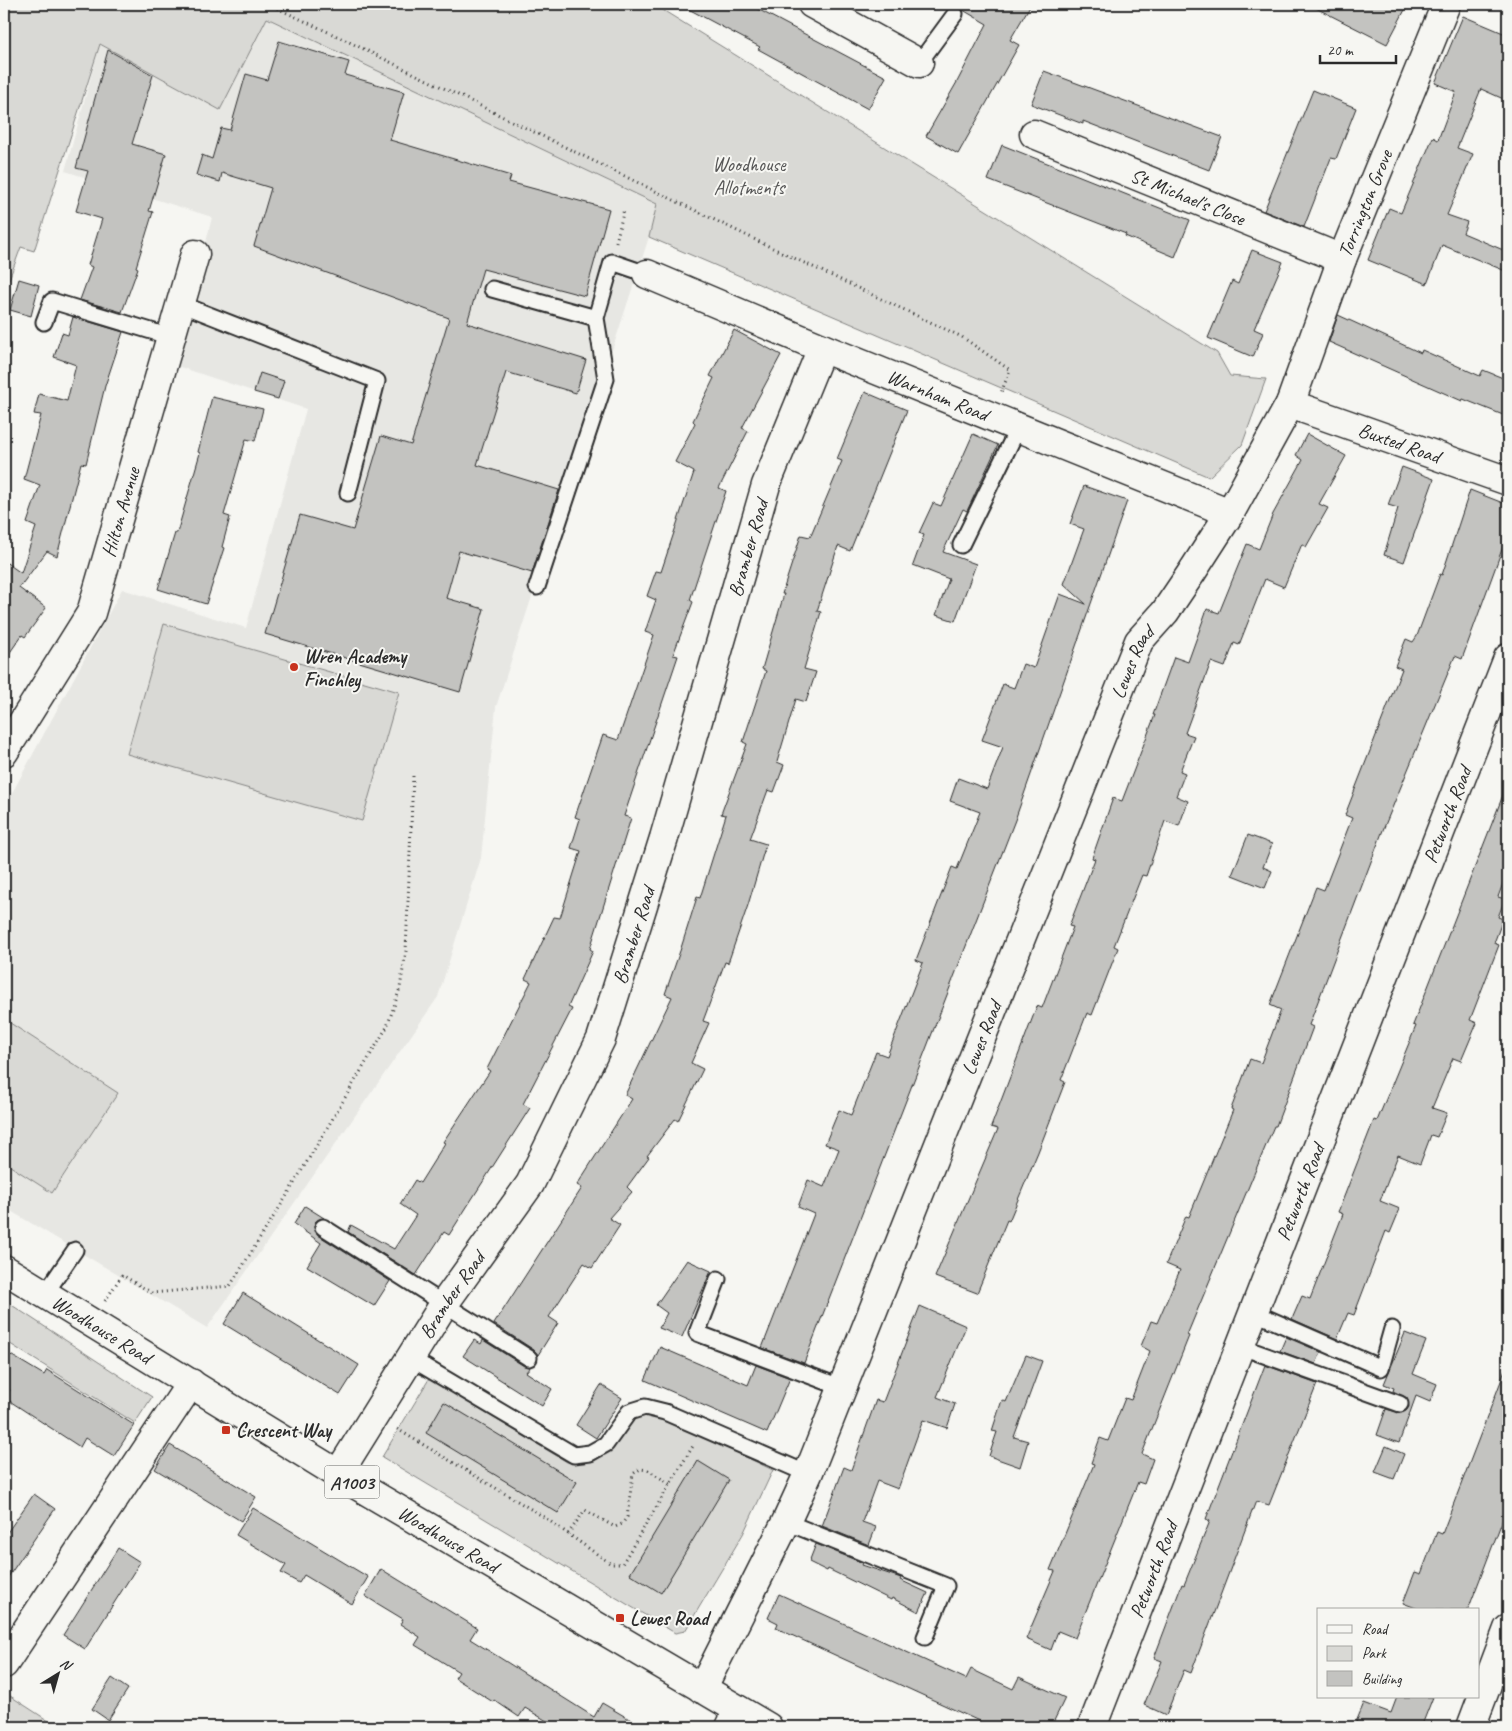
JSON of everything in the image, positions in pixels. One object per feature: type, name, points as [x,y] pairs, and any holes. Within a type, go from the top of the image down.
[{"type":"street","points":[[812,4],[919,63]]},
{"type":"street","name":"Torrington Grove","points":[[1290,404],[1342,259],[1446,4]]},
{"type":"street","name":"St Michael's Close","points":[[1034,134],[1342,259]]},
{"type":"street","name":"Hilton Avenue","points":[[4,752],[91,613],[195,254]]},
{"type":"street","name":"Warnham Road","points":[[646,274],[822,348],[1230,513]]},
{"type":"street","name":"Bramber Road","points":[[338,1474],[444,1304],[530,1184],[601,1039],[664,838],[766,484],[822,348]]},
{"type":"street","name":"Buxted Road","points":[[1290,404],[1508,481]]},
{"type":"street","name":"Lewes Road","points":[[702,1689],[808,1474],[1140,641],[1165,612],[1230,513],[1290,404]]},
{"type":"street","name":"Petworth Road","points":[[1092,1727],[1508,658]]},
{"type":"street","name":"Woodhouse Road","points":[[4,1269],[338,1474],[702,1689],[734,1719],[768,1727]]},
{"type":"street","points":[[4,1664],[191,1383]]},
{"type":"street","points":[[1471,1727],[1508,1630]]},
{"type":"lane","points":[[919,63],[955,14]]},
{"type":"lane","points":[[537,587],[606,379],[596,318],[612,262],[646,274]]},
{"type":"lane","points":[[492,289],[596,318]]},
{"type":"lane","points":[[44,322],[52,301],[171,337]]},
{"type":"lane","points":[[181,304],[377,381],[348,493]]},
{"type":"lane","points":[[960,545],[1018,428]]},
{"type":"lane","points":[[323,1228],[529,1358]]},
{"type":"lane","points":[[45,1294],[75,1250]]},
{"type":"lane","points":[[718,1279],[697,1333],[843,1388]]},
{"type":"lane","points":[[1253,1312],[1381,1368],[1392,1330]]},
{"type":"lane","points":[[1239,1346],[1400,1404]]},
{"type":"lane","points":[[410,1358],[574,1455],[590,1453],[606,1444],[629,1412],[646,1407],[665,1412],[808,1474]]},
{"type":"lane","points":[[786,1522],[946,1586],[925,1637]]},
{"type":"path","points":[[268,4],[276,6],[744,235],[962,337],[1010,370],[1003,389]]},
{"type":"path","points":[[612,262],[624,208]]},
{"type":"path","points":[[92,1322],[122,1275],[152,1293],[230,1286],[286,1197],[382,1036],[387,1027],[400,988],[406,951],[413,776]]},
{"type":"path","points":[[374,1416],[544,1517],[611,1564],[622,1564],[704,1429]]},
{"type":"path","points":[[568,1534],[585,1510],[614,1527],[622,1524],[627,1517],[633,1474],[640,1469],[648,1470],[670,1484]]},
{"type":"shaded area","name":"Wren Academy Finchley","points":[[266,18],[658,204],[649,237],[496,707],[481,858],[438,997],[207,1328],[4,1207],[4,808],[122,589],[246,628],[306,409],[177,366],[212,217],[65,171],[100,44],[220,110]]},
{"type":"green space","name":"Woodhouse Allotments","points":[[4,4],[653,4],[1217,353],[1230,376],[1266,379],[1242,445],[1209,477],[649,237],[657,204],[267,18],[220,110],[100,44],[34,251],[21,247],[4,293]]},
{"type":"green space","points":[[164,624],[399,692],[362,821],[127,754]]},
{"type":"green space","points":[[4,1019],[118,1093],[52,1193],[4,1162]]},
{"type":"green space","points":[[4,1300],[152,1397],[135,1423],[4,1340]]},
{"type":"green space","points":[[429,1379],[567,1462],[594,1461],[610,1451],[630,1421],[641,1416],[656,1414],[773,1470],[743,1534],[685,1631],[675,1633],[382,1457]]},
{"type":"green space","points":[[4,1692],[58,1727],[4,1727]]},
{"type":"building","points":[[679,4],[748,4],[886,77],[868,109],[758,49],[760,47]]},
{"type":"building","points":[[953,4],[1031,4],[1010,40],[1019,45],[958,154],[926,136],[987,24],[963,10],[960,6]]},
{"type":"building","points":[[1308,4],[1408,4],[1387,44]]},
{"type":"building","points":[[1463,16],[1508,35],[1508,101],[1481,89],[1457,148],[1473,154],[1447,215],[1467,222],[1463,233],[1508,252],[1508,272],[1442,245],[1427,284],[1368,260],[1389,208],[1401,213],[1433,137],[1438,140],[1456,92],[1435,83]]},
{"type":"building","points":[[279,41],[349,62],[345,75],[404,92],[390,140],[511,176],[509,182],[609,209],[585,296],[483,269],[467,323],[586,360],[576,393],[506,372],[477,465],[559,490],[532,573],[459,551],[446,598],[484,609],[460,692],[265,634],[300,515],[353,530],[381,436],[411,445],[449,318],[254,246],[271,188],[222,173],[220,182],[196,175],[202,155],[212,159],[221,128],[230,130],[246,74],[267,80]]},
{"type":"building","points":[[108,50],[153,75],[132,144],[166,154],[149,211],[153,212],[136,267],[138,268],[122,312],[80,300],[92,267],[88,265],[102,219],[76,211],[88,171],[76,168]]},
{"type":"building","points":[[1044,71],[1222,137],[1209,170],[1083,121],[1083,124],[1031,104]]},
{"type":"building","points":[[1313,90],[1356,108],[1336,159],[1331,158],[1304,227],[1264,211]]},
{"type":"building","points":[[1002,145],[1190,220],[1175,257],[1125,236],[1126,234],[988,180]]},
{"type":"building","points":[[1252,250],[1283,262],[1254,329],[1263,333],[1253,357],[1208,338],[1232,281],[1238,284]]},
{"type":"building","points":[[19,279],[39,285],[31,316],[10,310]]},
{"type":"building","points":[[1338,315],[1421,353],[1422,350],[1480,376],[1483,370],[1508,380],[1508,417],[1463,399],[1462,401],[1329,342]]},
{"type":"building","points":[[73,317],[123,332],[105,386],[86,464],[81,463],[57,556],[47,551],[19,588],[46,608],[25,637],[22,635],[4,661],[4,561],[21,573],[36,527],[27,523],[40,485],[24,479],[41,415],[34,414],[39,394],[67,401],[76,365],[54,357],[62,333],[68,335]]},
{"type":"building","points":[[734,330],[781,355],[742,428],[748,431],[719,488],[726,491],[690,600],[693,602],[673,655],[678,656],[624,816],[631,818],[590,949],[593,951],[568,1007],[572,1009],[523,1104],[530,1108],[449,1235],[444,1232],[416,1275],[348,1232],[351,1225],[394,1249],[416,1215],[400,1204],[415,1180],[420,1183],[445,1143],[443,1142],[490,1071],[487,1069],[531,982],[525,979],[554,917],[560,918],[581,851],[571,848],[580,819],[575,817],[603,735],[618,740],[654,635],[645,632],[656,600],[647,596],[656,571],[661,572],[694,472],[675,462],[695,423],[693,421],[714,378],[710,376]]},
{"type":"building","points":[[260,373],[284,381],[278,399],[254,392]]},
{"type":"building","points":[[865,392],[907,410],[850,551],[838,546],[817,611],[821,612],[804,669],[816,672],[806,702],[796,699],[777,762],[784,765],[774,792],[768,790],[750,839],[766,844],[728,963],[725,962],[703,1021],[709,1023],[691,1063],[703,1069],[678,1121],[675,1119],[647,1156],[649,1157],[627,1187],[632,1192],[609,1218],[620,1225],[592,1268],[584,1263],[549,1317],[558,1323],[538,1355],[534,1350],[494,1324],[582,1188],[577,1185],[632,1099],[625,1095],[672,997],[665,994],[697,897],[700,898],[726,815],[721,814],[747,744],[743,742],[766,671],[762,669],[784,594],[782,594],[801,535],[810,537],[842,461],[837,459]]},
{"type":"building","points":[[212,397],[263,409],[255,441],[246,439],[224,515],[230,517],[222,547],[224,548],[206,604],[158,589],[175,533],[177,533],[200,453],[198,452]]},
{"type":"building","points":[[973,434],[998,445],[967,511],[963,509],[943,552],[976,564],[955,621],[936,615],[949,579],[913,565],[924,535],[919,533],[933,503],[941,506]]},
{"type":"building","points":[[1307,434],[1346,456],[1319,504],[1328,508],[1306,547],[1302,544],[1284,587],[1265,579],[1239,645],[1234,643],[1225,667],[1211,662],[1185,733],[1194,736],[1180,771],[1185,773],[1176,796],[1188,801],[1179,826],[1165,821],[1146,876],[1142,875],[1114,946],[1118,948],[1092,1015],[1087,1013],[1061,1080],[1065,1082],[1038,1152],[977,1293],[935,1277],[998,1129],[991,1127],[1037,1006],[1042,1008],[1073,927],[1069,926],[1095,859],[1092,858],[1113,798],[1122,801],[1155,715],[1153,715],[1174,657],[1188,662],[1207,609],[1219,613],[1247,544],[1259,549],[1273,514],[1303,460],[1296,455]]},
{"type":"building","points":[[1402,467],[1434,479],[1404,562],[1384,555],[1398,508],[1388,505]]},
{"type":"building","points":[[1084,486],[1127,501],[1015,820],[804,1363],[762,1348],[814,1214],[798,1207],[808,1180],[824,1187],[839,1149],[825,1144],[839,1110],[851,1115],[876,1052],[887,1056],[923,963],[916,960],[952,867],[957,869],[980,812],[950,801],[958,778],[987,789],[1003,747],[982,740],[1003,684],[1014,688],[1023,664],[1034,668],[1060,594],[1086,604],[1064,584],[1084,529],[1070,524]]},
{"type":"building","points":[[1470,490],[1508,505],[1508,533],[1462,659],[1455,656],[1383,830],[1309,1025],[1313,1027],[1276,1126],[1274,1126],[1187,1335],[1189,1336],[1142,1454],[1153,1459],[1144,1484],[1138,1482],[1075,1638],[1058,1631],[1051,1650],[1026,1639],[1055,1571],[1050,1570],[1094,1464],[1091,1463],[1100,1438],[1108,1441],[1125,1398],[1131,1400],[1150,1351],[1141,1346],[1151,1321],[1157,1323],[1180,1270],[1166,1264],[1186,1216],[1189,1217],[1233,1110],[1231,1109],[1250,1059],[1261,1063],[1281,1010],[1270,1005],[1316,887],[1324,890],[1352,818],[1345,815],[1402,669],[1395,666],[1406,639],[1413,642],[1417,636],[1440,574],[1442,575]]},
{"type":"building","points":[[1507,785],[1508,870],[1498,897],[1505,899],[1498,917],[1503,919],[1494,943],[1499,945],[1470,1020],[1477,1023],[1461,1061],[1453,1058],[1432,1108],[1447,1113],[1437,1137],[1431,1135],[1420,1164],[1398,1155],[1380,1201],[1400,1209],[1390,1233],[1386,1231],[1354,1315],[1348,1313],[1337,1339],[1292,1319],[1302,1296],[1310,1299],[1343,1214],[1338,1212],[1374,1120],[1377,1121],[1416,1026],[1413,1025]]},
{"type":"building","points":[[1248,835],[1272,844],[1263,867],[1272,871],[1265,888],[1232,875]]},
{"type":"building","points":[[305,1206],[324,1218],[315,1222],[314,1227],[318,1235],[390,1281],[374,1306],[307,1266],[321,1243],[294,1224]]},
{"type":"building","points":[[687,1260],[711,1271],[682,1337],[659,1328],[667,1313],[656,1305]]},
{"type":"building","points":[[243,1293],[359,1365],[340,1395],[224,1324]]},
{"type":"building","points":[[920,1306],[966,1326],[937,1397],[955,1404],[947,1428],[923,1420],[898,1489],[877,1481],[862,1522],[876,1527],[869,1545],[822,1526],[844,1467],[851,1470],[876,1400],[883,1402]]},
{"type":"building","points":[[1405,1333],[1426,1341],[1413,1374],[1437,1384],[1430,1402],[1416,1396],[1399,1443],[1377,1435],[1386,1409],[1401,1413],[1409,1407],[1407,1398],[1393,1391],[1394,1388],[1384,1384]]},
{"type":"building","points":[[1286,1337],[1321,1352],[1316,1364],[1280,1351]]},
{"type":"building","points":[[474,1340],[481,1344],[483,1340],[524,1366],[530,1367],[526,1372],[552,1389],[542,1406],[463,1356]]},
{"type":"building","points":[[660,1347],[748,1385],[756,1365],[790,1378],[767,1433],[645,1380]]},
{"type":"building","points":[[4,1351],[44,1375],[47,1370],[134,1425],[114,1456],[85,1438],[80,1447],[5,1398],[10,1390],[4,1386]]},
{"type":"building","points":[[1026,1355],[1042,1361],[1014,1437],[1028,1441],[1020,1467],[989,1456],[997,1432],[992,1431],[1002,1400],[1006,1402]]},
{"type":"building","points":[[1265,1365],[1317,1384],[1269,1505],[1256,1501],[1191,1673],[1184,1670],[1166,1715],[1144,1705],[1162,1661],[1154,1658],[1182,1584],[1184,1585],[1210,1521],[1206,1519]]},
{"type":"building","points":[[1506,1368],[1508,1368],[1508,1506],[1469,1608],[1416,1608],[1403,1603],[1415,1572],[1421,1574],[1437,1532],[1442,1534]]},
{"type":"building","points":[[601,1385],[622,1398],[596,1438],[576,1425]]},
{"type":"building","points":[[444,1402],[577,1482],[558,1513],[426,1433]]},
{"type":"building","points":[[170,1445],[256,1497],[241,1521],[155,1469]]},
{"type":"building","points":[[1386,1446],[1404,1454],[1394,1479],[1375,1472]]},
{"type":"building","points":[[698,1461],[729,1480],[661,1593],[630,1574]]},
{"type":"building","points":[[34,1494],[55,1509],[4,1583],[4,1537]]},
{"type":"building","points":[[253,1508],[368,1577],[352,1604],[304,1575],[299,1583],[281,1573],[286,1565],[236,1535]]},
{"type":"building","points":[[816,1544],[863,1563],[862,1565],[901,1578],[900,1580],[928,1593],[919,1612],[892,1598],[891,1600],[828,1569],[827,1571],[809,1562]]},
{"type":"building","points":[[118,1548],[140,1562],[85,1649],[63,1635]]},
{"type":"building","points":[[381,1569],[477,1628],[470,1639],[594,1717],[602,1703],[643,1727],[557,1727],[525,1708],[519,1717],[494,1700],[493,1702],[455,1678],[459,1672],[415,1645],[420,1637],[400,1624],[403,1619],[365,1596]]},
{"type":"building","points":[[779,1594],[966,1679],[971,1669],[1013,1689],[1019,1677],[1065,1698],[1051,1727],[992,1727],[776,1628],[778,1623],[768,1618]]},
{"type":"building","points":[[112,1678],[128,1689],[108,1720],[92,1709]]},
{"type":"building","points":[[1397,1698],[1433,1698],[1422,1725],[1423,1727],[1354,1727],[1364,1703],[1391,1713]]},
{"type":"place","name":"Wren Academy Finchley","points":[[294,667]]},
{"type":"place","name":"Crescent Way","points":[[226,1430]]},
{"type":"place","name":"Lewes Road","points":[[620,1618]]}]
